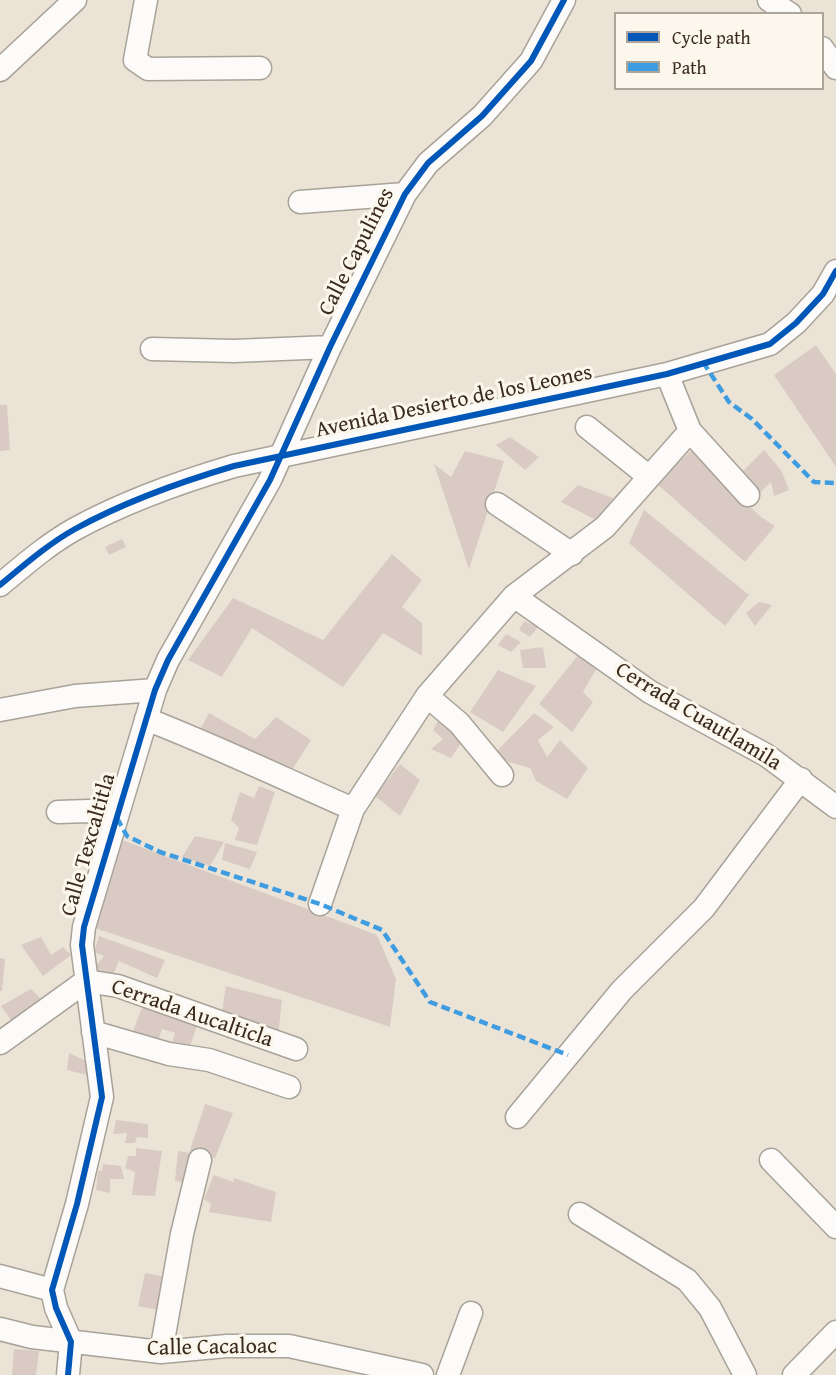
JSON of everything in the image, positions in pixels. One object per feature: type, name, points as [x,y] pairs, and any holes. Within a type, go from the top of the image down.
[{"type":"street","points":[[0,70],[75,0]]},
{"type":"street","points":[[146,0],[135,60],[148,69],[260,68]]},
{"type":"street","name":"Calle Capulines","points":[[280,457],[330,347],[405,194],[428,163],[482,116],[531,61],[564,0]]},
{"type":"street","points":[[769,0],[787,12]]},
{"type":"street","points":[[824,51],[836,68]]},
{"type":"street","points":[[300,202],[405,194]]},
{"type":"street","name":"Avenida Desierto de los Leones","points":[[0,585],[72,530],[107,513],[200,476],[667,374],[770,344],[796,323],[824,294],[836,271]]},
{"type":"street","points":[[152,349],[234,351],[330,347]]},
{"type":"street","points":[[667,374],[690,431],[748,495]]},
{"type":"street","points":[[587,427],[648,476]]},
{"type":"street","points":[[320,904],[353,809],[427,696],[514,596],[605,527],[690,431]]},
{"type":"street","name":"Calle Texcaltitla","points":[[52,1290],[77,1204],[102,1097],[82,945],[84,927],[155,690],[168,660],[280,457]]},
{"type":"street","points":[[497,504],[572,554]]},
{"type":"street","name":"Cerrada Cuautlamila","points":[[514,596],[650,692],[766,755],[836,807]]},
{"type":"street","points":[[0,710],[75,696],[155,690]]},
{"type":"street","points":[[427,696],[459,723],[502,775]]},
{"type":"street","points":[[146,719],[228,751],[281,779],[353,809]]},
{"type":"street","name":"Cerrada Cuautlamila","points":[[517,1117],[622,990],[704,908],[801,779]]},
{"type":"street","points":[[58,812],[89,811],[116,816]]},
{"type":"street","name":"Cerrada Aucalticla","points":[[0,1043],[86,981],[118,986],[296,1049]]},
{"type":"street","points":[[93,1032],[170,1054],[209,1060],[289,1087]]},
{"type":"street","points":[[161,1352],[182,1234],[200,1160]]},
{"type":"street","points":[[771,1160],[836,1227]]},
{"type":"street","points":[[580,1214],[687,1280],[710,1308],[745,1375]]},
{"type":"street","points":[[0,1276],[52,1290],[56,1308],[71,1342],[68,1375]]},
{"type":"street","points":[[448,1375],[471,1313]]},
{"type":"street","name":"Calle Cacaloac","points":[[0,1329],[32,1337],[161,1352],[227,1346],[288,1346],[422,1375]]},
{"type":"street","points":[[794,1375],[835,1339]]},
{"type":"building","points":[[816,345],[836,374],[836,467],[774,375]]},
{"type":"building","points":[[0,405],[7,405],[10,450],[0,451]]},
{"type":"building","points":[[510,437],[539,457],[525,470],[496,445]]},
{"type":"building","points":[[764,450],[781,470],[789,490],[774,496],[771,482],[755,498],[736,478]]},
{"type":"building","points":[[465,451],[504,461],[469,569],[434,464],[451,477]]},
{"type":"building","points":[[691,451],[761,517],[775,526],[745,562],[656,483]]},
{"type":"building","points":[[578,485],[613,498],[600,522],[561,502]]},
{"type":"building","points":[[644,510],[749,595],[725,626],[629,543]]},
{"type":"building","points":[[122,539],[126,547],[109,555],[105,547]]},
{"type":"building","points":[[392,554],[422,580],[402,607],[422,623],[422,656],[383,633],[343,687],[252,628],[222,677],[188,660],[233,598],[323,640]]},
{"type":"building","points":[[759,602],[772,605],[755,626],[746,613]]},
{"type":"building","points":[[524,621],[538,627],[530,637],[519,630]]},
{"type":"building","points":[[506,634],[521,642],[511,652],[498,645]]},
{"type":"building","points":[[543,647],[546,668],[523,668],[520,650]]},
{"type":"building","points":[[579,654],[598,666],[583,692],[593,702],[572,732],[539,704]]},
{"type":"building","points":[[498,670],[536,686],[503,732],[470,712]]},
{"type":"building","points":[[209,713],[255,739],[276,717],[311,740],[287,778],[200,730]]},
{"type":"building","points":[[534,713],[554,727],[538,740],[547,757],[560,740],[588,768],[567,799],[536,781],[530,768],[491,757]]},
{"type":"building","points":[[438,721],[465,737],[451,758],[431,749],[443,739],[433,730]]},
{"type":"building","points":[[400,764],[420,780],[400,816],[375,796]]},
{"type":"building","points":[[259,786],[275,792],[257,845],[235,840],[239,828],[231,820],[240,792],[254,798]]},
{"type":"building","points":[[195,836],[224,842],[210,866],[182,857]]},
{"type":"building","points":[[122,840],[377,935],[396,979],[390,1027],[92,927]]},
{"type":"building","points":[[225,843],[257,852],[250,869],[222,860]]},
{"type":"building","points":[[99,936],[165,960],[157,978],[119,961],[112,978],[92,971],[104,956],[94,952]]},
{"type":"building","points":[[41,937],[51,955],[63,947],[71,955],[43,976],[21,945]]},
{"type":"building","points":[[0,958],[5,959],[2,991],[0,991]]},
{"type":"building","points":[[226,986],[282,1000],[278,1037],[221,1017]]},
{"type":"building","points":[[31,989],[41,999],[13,1023],[1,1006]]},
{"type":"building","points":[[143,1005],[198,1023],[187,1055],[169,1051],[175,1033],[162,1029],[156,1048],[131,1037]]},
{"type":"building","points":[[69,1053],[86,1061],[91,1076],[67,1070]]},
{"type":"building","points":[[205,1104],[233,1113],[215,1158],[198,1154],[190,1184],[175,1181],[178,1151],[189,1153]]},
{"type":"building","points":[[116,1120],[148,1124],[148,1138],[137,1137],[135,1143],[125,1143],[127,1133],[113,1134]]},
{"type":"building","points":[[136,1148],[162,1151],[155,1196],[132,1195],[135,1172],[125,1168],[128,1156],[136,1156]]},
{"type":"building","points":[[103,1164],[121,1166],[124,1179],[110,1179],[110,1193],[96,1190],[98,1171],[102,1171]]},
{"type":"building","points":[[214,1175],[233,1182],[234,1178],[276,1192],[271,1222],[209,1212],[211,1204],[204,1199]]},
{"type":"building","points":[[145,1273],[170,1278],[164,1311],[138,1306]]},
{"type":"building","points":[[14,1349],[39,1351],[36,1375],[12,1375]]},
{"type":"marked path","points":[[703,362],[729,402],[752,419],[814,482],[836,483]]},
{"type":"marked path","points":[[117,818],[127,836],[160,852],[320,904],[382,930],[430,1002],[568,1055]]},
{"type":"cycle path","points":[[68,1375],[71,1342],[56,1308],[52,1290],[77,1204],[102,1097],[82,945],[84,927],[155,690],[168,660],[270,480],[330,347],[405,194],[428,163],[482,116],[531,61],[564,0]]},
{"type":"cycle path","points":[[0,585],[45,548],[75,529],[133,501],[214,472],[667,374],[770,344],[796,323],[823,294],[836,271]]}]
